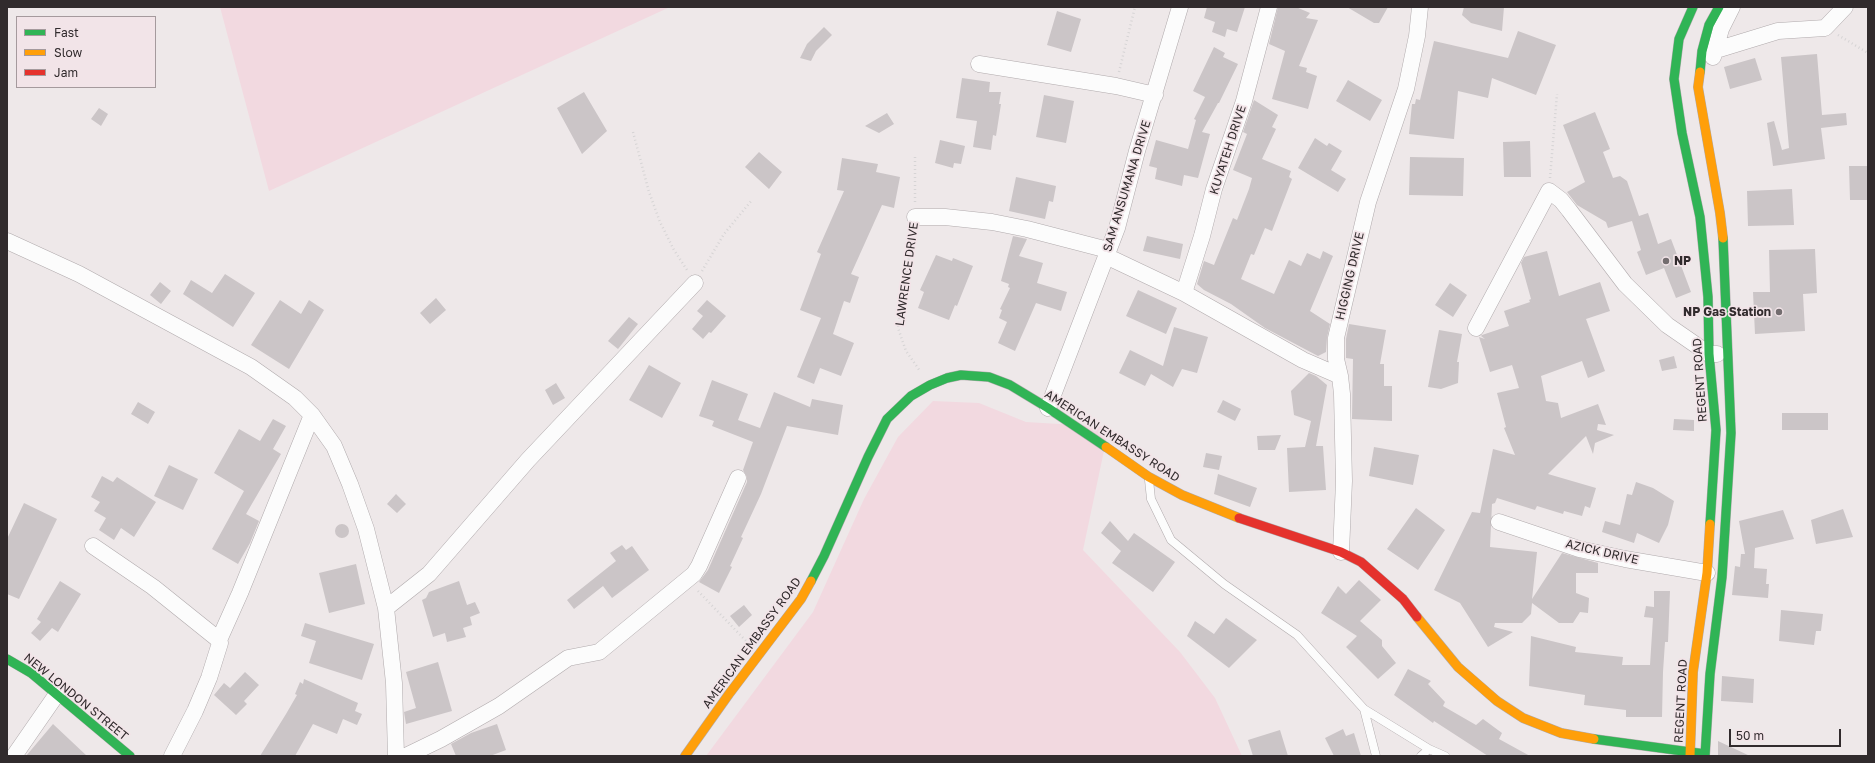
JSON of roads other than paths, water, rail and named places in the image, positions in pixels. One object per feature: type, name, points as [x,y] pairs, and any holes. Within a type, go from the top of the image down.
[{"type":"main road","name":"REGENT ROAD","points":[[1690,755],[1693,672],[1707,573],[1716,430],[1709,354],[1708,297],[1700,217],[1682,133],[1674,79],[1679,39],[1693,7]]},
{"type":"main road","points":[[1705,755],[1710,674],[1722,577],[1732,433],[1724,252],[1720,212],[1698,88],[1702,52],[1709,25],[1719,7]]},
{"type":"main road","name":"AMERICAN EMBASSY ROAD","points":[[685,756],[729,694],[801,599],[813,579],[887,419],[911,396],[930,384],[961,375],[989,378],[1010,385],[1048,408],[1149,477],[1182,495],[1223,513],[1341,552],[1360,562],[1403,599],[1458,667],[1479,687],[1497,701],[1524,718],[1561,733],[1576,737],[1690,755],[1705,755]]},
{"type":"main road","name":"NEW LONDON STREET","points":[[7,659],[31,673],[130,756]]},
{"type":"street","name":"SAM ANSUMANA DRIVE","points":[[1048,408],[1117,228],[1137,151],[1155,95],[1180,7]]},
{"type":"street","name":"KUYATEH DRIVE","points":[[1184,293],[1202,236],[1214,189],[1244,101],[1269,7]]},
{"type":"street","name":"HIGGING DRIVE","points":[[1341,552],[1344,481],[1340,376],[1336,359],[1336,338],[1368,202],[1406,89],[1420,7]]},
{"type":"street","points":[[1699,74],[1711,61],[1716,50],[1721,28],[1732,7]]},
{"type":"street","points":[[1716,50],[1778,31],[1825,28],[1845,7]]},
{"type":"street","points":[[979,64],[1116,86],[1155,95]]},
{"type":"street","points":[[1476,328],[1549,191],[1561,200],[1631,289],[1667,325],[1709,354],[1728,354]]},
{"type":"street","points":[[915,217],[945,217],[992,222],[1027,229],[1107,253],[1184,293],[1303,360],[1340,376]]},
{"type":"street","points":[[7,241],[79,274],[251,367],[295,398],[312,415],[334,446],[350,484],[366,529],[386,608],[394,683],[396,756]]},
{"type":"street","points":[[386,608],[404,596],[429,574],[528,460],[695,283]]},
{"type":"street","points":[[172,756],[195,711],[220,643],[219,640],[240,594],[312,415]]},
{"type":"street","points":[[406,756],[441,740],[499,706],[568,658],[599,652],[687,580],[694,574],[699,566],[738,478]]},
{"type":"street","name":"AZICK DRIVE","points":[[1499,522],[1579,549],[1625,560],[1707,573]]},
{"type":"street","points":[[93,546],[153,587],[219,640]]},
{"type":"street","points":[[14,756],[57,694]]},
{"type":"lane","points":[[1149,477],[1152,499],[1171,540],[1224,584],[1297,635],[1364,709],[1429,749],[1445,756]]},
{"type":"lane","points":[[1364,709],[1376,756]]},
{"type":"lane","points":[[1421,756],[1429,749]]},
{"type":"place","name":"NP","points":[[1666,261]]},
{"type":"place","name":"NP Gas Station","points":[[1779,312]]}]
